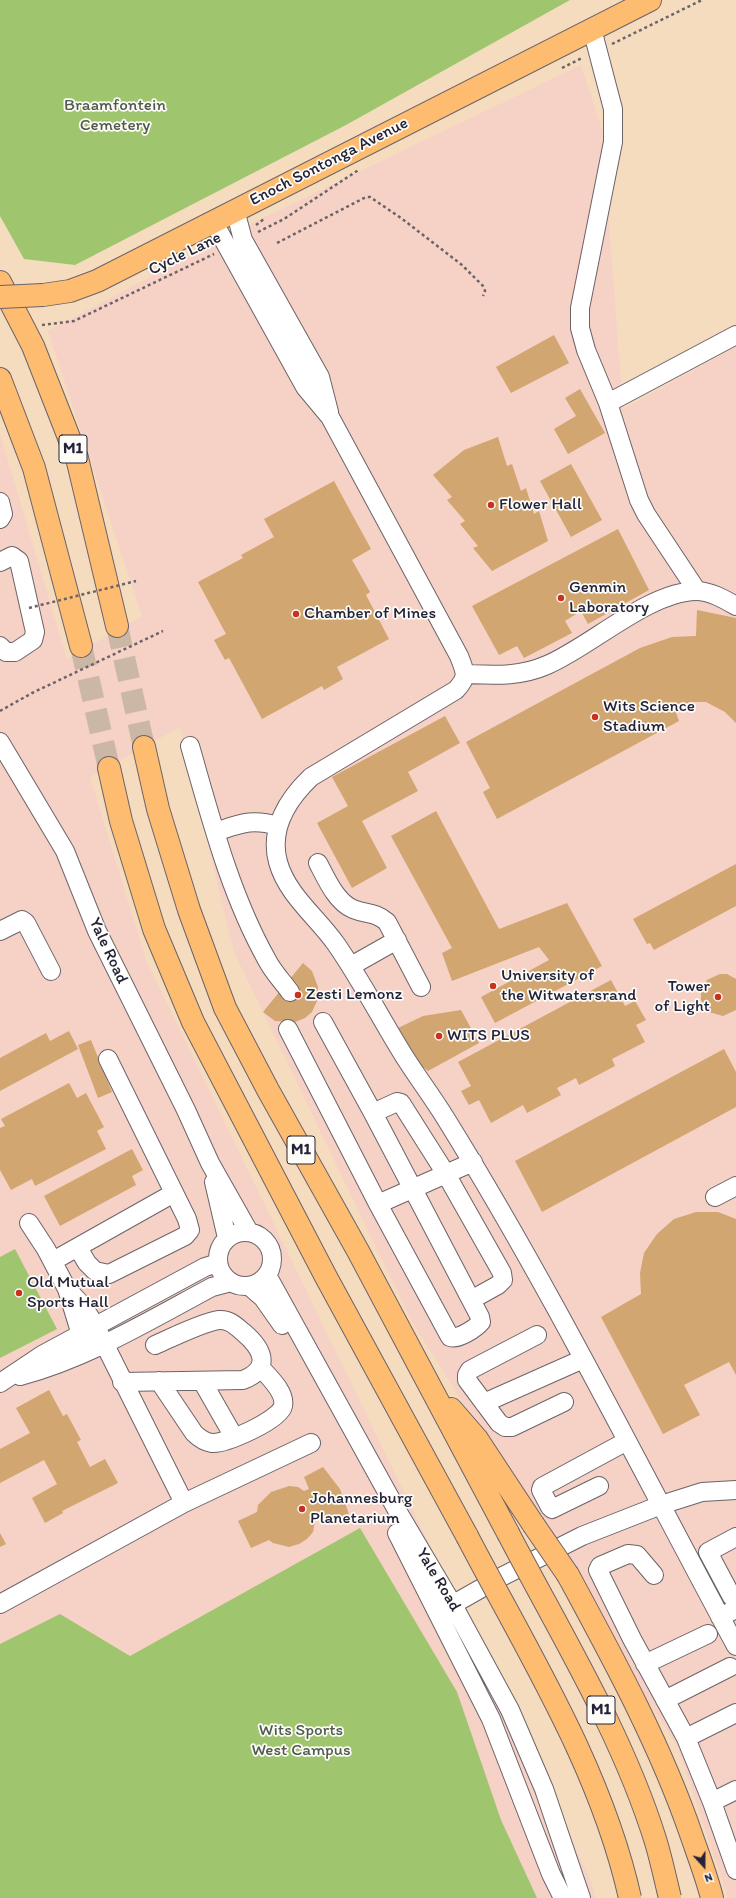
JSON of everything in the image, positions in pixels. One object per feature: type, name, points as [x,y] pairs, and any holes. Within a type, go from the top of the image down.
[{"type":"main road","name":"Enoch Sontonga Avenue","points":[[0,296],[43,296],[70,291],[97,281],[234,210],[650,0]]},
{"type":"main road","name":"M1","points":[[0,282],[33,346],[76,458],[117,626]]},
{"type":"main road","points":[[0,378],[34,468],[81,646]]},
{"type":"main road","name":"M1","points":[[144,747],[158,809],[189,910],[225,1008],[268,1090],[358,1251],[616,1739],[636,1785],[656,1840],[670,1898]]},
{"type":"main road","name":"M1","points":[[109,768],[121,821],[154,929],[192,1022],[326,1277],[467,1536],[560,1712],[588,1769],[625,1875],[630,1898]]},
{"type":"main road","points":[[432,1391],[458,1416],[477,1439],[568,1575],[616,1666],[658,1752],[682,1808],[712,1898]]},
{"type":"street","points":[[592,29],[613,109],[613,142],[580,308],[580,328],[586,350],[608,403],[639,500],[646,514],[697,591]]},
{"type":"street","points":[[234,210],[235,243]]},
{"type":"street","points":[[213,221],[235,243],[320,377],[330,417],[459,656],[466,674],[463,682],[456,690],[311,777],[298,790],[283,813],[278,826],[276,846],[278,863],[293,892],[335,942],[351,966],[405,1058],[473,1162],[583,1360],[661,1505],[729,1608]]},
{"type":"street","points":[[608,403],[735,338]]},
{"type":"street","points":[[0,502],[3,514],[0,519]]},
{"type":"street","points":[[0,562],[12,556],[19,561],[35,632],[33,640],[10,653],[6,652],[0,646]]},
{"type":"street","points":[[466,674],[509,676],[523,674],[547,665],[646,607],[675,595],[697,591],[719,597],[736,606]]},
{"type":"street","name":"Yale Road","points":[[0,742],[65,851],[97,930],[186,1110],[210,1163],[249,1232]]},
{"type":"street","points":[[190,746],[215,832],[248,922],[268,962],[290,992]]},
{"type":"street","points":[[215,832],[246,822],[263,822],[278,826]]},
{"type":"street","points":[[318,863],[343,901],[352,909],[378,915],[387,922],[421,987]]},
{"type":"street","points":[[0,930],[22,920],[26,923],[51,971]]},
{"type":"street","points":[[351,966],[397,940]]},
{"type":"street","points":[[288,1029],[378,1204],[450,1337],[455,1338],[478,1326],[481,1322],[471,1300],[373,1113],[323,1022]]},
{"type":"street","points":[[78,1248],[87,1263],[95,1271],[109,1274],[185,1236],[190,1230],[189,1225],[108,1059]]},
{"type":"street","points":[[373,1113],[397,1102],[401,1104],[446,1174],[502,1273],[503,1280],[498,1285],[471,1300]]},
{"type":"street","points":[[378,1204],[473,1162]]},
{"type":"street","name":"Yale Road","points":[[210,1163],[226,1238]]},
{"type":"street","points":[[715,1197],[736,1186]]},
{"type":"street","points":[[53,1261],[174,1194]]},
{"type":"street","points":[[29,1223],[53,1261],[67,1289],[83,1306],[93,1339],[122,1382],[184,1503]]},
{"type":"street","points":[[241,1232],[249,1232],[259,1235],[268,1243],[272,1253],[272,1264],[267,1275],[262,1280],[249,1286],[240,1286],[231,1282],[220,1271],[218,1262],[221,1245],[226,1238],[241,1232]]},
{"type":"street","points":[[4,1381],[50,1368],[205,1267],[218,1262]]},
{"type":"street","name":"Yale Road","points":[[267,1275],[369,1471],[406,1551],[491,1719],[551,1874],[563,1898]]},
{"type":"street","points":[[93,1339],[212,1287],[231,1282]]},
{"type":"street","name":"Yale Road","points":[[249,1286],[272,1308],[369,1471],[453,1605],[510,1710],[544,1789],[581,1898]]},
{"type":"street","points":[[122,1382],[243,1380],[252,1377],[260,1367],[262,1355],[257,1345],[230,1321],[219,1320],[209,1323],[155,1345]]},
{"type":"street","points":[[537,1334],[470,1370],[467,1375],[467,1380],[499,1423],[505,1427],[512,1427],[564,1402]]},
{"type":"street","points":[[484,1403],[583,1360]]},
{"type":"street","points":[[159,1382],[194,1433],[201,1440],[211,1443],[224,1442],[256,1427],[280,1412],[283,1406],[283,1399],[279,1390],[260,1367]]},
{"type":"street","points":[[202,1381],[234,1437]]},
{"type":"street","points":[[599,1486],[552,1509],[541,1490],[542,1487],[626,1441]]},
{"type":"street","points":[[0,1604],[184,1503],[311,1443]]},
{"type":"street","points":[[437,1614],[503,1576],[582,1536],[661,1505],[702,1492],[736,1490]]},
{"type":"street","points":[[736,1537],[708,1552],[729,1608],[736,1646]]},
{"type":"street","points":[[654,1575],[637,1555],[628,1554],[600,1566],[598,1570],[645,1664],[686,1738],[712,1802],[730,1835],[736,1870]]},
{"type":"street","points":[[645,1664],[708,1634]]},
{"type":"street","points":[[665,1700],[730,1667]]},
{"type":"street","points":[[686,1738],[736,1713]]},
{"type":"street","points":[[712,1802],[736,1790]]},
{"type":"path","name":"Cycle Lane","points":[[22,325],[74,321],[284,219],[359,172],[362,167]]},
{"type":"path","points":[[277,243],[366,197],[370,197],[400,218],[462,266],[484,287],[485,291],[483,296]]},
{"type":"path","points":[[29,608],[136,581]]},
{"type":"path","points":[[0,711],[32,693],[163,631]]},
{"type":"shaded area","name":"University of the Witwatersrand","points":[[581,65],[602,130],[623,409],[736,347],[736,1898],[728,1898],[678,1748],[411,1320],[234,952],[180,727],[90,777],[146,960],[534,1760],[592,1883],[595,1898],[0,1898],[0,434],[67,659],[142,616],[48,331],[246,226]]},
{"type":"green space","name":"Braamfontein Cemetery","points":[[0,0],[570,0],[346,125],[75,265],[24,259],[0,216]]},
{"type":"green space","name":"Old Mutual Sports Hall","points":[[15,1249],[57,1329],[0,1358],[0,1257]]},
{"type":"green space","name":"Wits Sports West Campus","points":[[360,1528],[457,1692],[501,1820],[537,1898],[0,1898],[0,1644],[60,1614],[130,1656]]},
{"type":"building","points":[[554,335],[569,363],[511,393],[496,367]]},
{"type":"building","points":[[580,389],[605,433],[568,454],[554,429],[576,416],[565,398]]},
{"type":"building","name":"Flower Hall","points":[[498,437],[507,466],[512,464],[521,491],[526,488],[534,514],[539,511],[548,541],[492,571],[473,548],[478,546],[460,524],[465,521],[447,500],[452,497],[433,475],[464,450]]},
{"type":"building","points":[[571,464],[602,520],[571,537],[540,481]]},
{"type":"building","name":"Chamber of Mines","points":[[334,481],[371,549],[352,560],[370,592],[366,595],[389,639],[337,667],[343,679],[324,690],[322,686],[262,719],[229,658],[225,660],[214,640],[226,634],[198,582],[243,558],[241,555],[274,537],[264,519]]},
{"type":"building","name":"Genmin Laboratory","points":[[618,529],[649,590],[588,624],[581,611],[565,621],[572,633],[524,658],[517,646],[499,655],[472,606]]},
{"type":"building","name":"Wits Science Stadium","points":[[697,610],[736,618],[736,723],[725,712],[706,702],[690,702],[675,710],[679,721],[497,819],[483,792],[490,788],[466,742],[640,648],[672,637],[696,636]]},
{"type":"building","points":[[445,716],[460,743],[408,772],[418,791],[362,821],[387,868],[352,888],[317,823],[348,806],[332,777]]},
{"type":"building","points":[[436,811],[499,929],[567,903],[602,966],[495,1023],[481,997],[549,960],[539,947],[452,981],[442,953],[452,948],[391,836]]},
{"type":"building","points":[[736,864],[736,906],[654,950],[650,943],[647,944],[633,919]]},
{"type":"building","name":"Zesti Lemonz","points":[[303,963],[312,971],[318,987],[317,1001],[312,1012],[305,1018],[295,1022],[275,1021],[263,1012]]},
{"type":"building","name":"Tower of Light","points":[[720,974],[727,974],[736,979],[736,1010],[723,1016],[709,1012],[701,1000],[701,993],[707,980]]},
{"type":"building","points":[[611,980],[625,1006],[635,1001],[646,1020],[636,1025],[645,1042],[612,1059],[615,1066],[579,1085],[576,1078],[557,1088],[561,1095],[527,1113],[523,1105],[491,1123],[479,1100],[469,1105],[461,1091],[471,1086],[458,1062]]},
{"type":"building","name":"WITS PLUS","points":[[461,1010],[479,1043],[428,1071],[416,1061],[398,1028],[423,1016]]},
{"type":"building","points":[[69,1031],[78,1049],[0,1091],[0,1058],[46,1033],[50,1041]]},
{"type":"building","points":[[91,1040],[112,1092],[98,1098],[78,1045]]},
{"type":"building","points":[[724,1049],[736,1072],[736,1107],[542,1212],[515,1161]]},
{"type":"building","points":[[69,1083],[77,1098],[86,1093],[104,1127],[97,1131],[106,1149],[35,1186],[32,1179],[11,1190],[0,1170],[0,1128],[5,1126],[1,1119]]},
{"type":"building","points":[[132,1149],[143,1170],[132,1176],[136,1185],[60,1226],[44,1196]]},
{"type":"building","points":[[696,1212],[718,1212],[736,1219],[736,1375],[729,1362],[684,1385],[700,1415],[663,1434],[601,1317],[641,1294],[640,1273],[644,1253],[657,1234],[674,1219]]},
{"type":"building","points":[[49,1390],[63,1416],[67,1414],[81,1440],[77,1442],[90,1467],[105,1459],[118,1483],[62,1511],[63,1513],[45,1523],[32,1498],[57,1484],[44,1460],[0,1483],[0,1449],[30,1433],[16,1408]]},
{"type":"building","name":"Johannesburg Planetarium","points":[[323,1467],[340,1489],[349,1514],[327,1523],[321,1514],[316,1516],[313,1532],[307,1539],[299,1544],[289,1547],[273,1543],[269,1540],[251,1548],[238,1521],[257,1512],[258,1505],[271,1492],[289,1486],[298,1487],[304,1491],[309,1489],[304,1477]]},
{"type":"building","points":[[0,1533],[6,1544],[0,1547]]},
{"type":"tunnel","points":[[117,626],[144,747]]},
{"type":"tunnel","points":[[81,646],[109,768]]},
{"type":"place","name":"Flower Hall","points":[[491,505]]},
{"type":"place","name":"Genmin Laboratory","points":[[561,598]]},
{"type":"place","name":"Chamber of Mines","points":[[296,614]]},
{"type":"place","name":"Wits Science Stadium","points":[[595,717]]},
{"type":"place","name":"University of the Witwatersrand","points":[[493,986]]},
{"type":"place","name":"Zesti Lemonz","points":[[298,995]]},
{"type":"place","name":"Tower of Light","points":[[718,997]]},
{"type":"place","name":"WITS PLUS","points":[[439,1036]]},
{"type":"place","name":"Old Mutual Sports Hall","points":[[19,1293]]},
{"type":"place","name":"Johannesburg Planetarium","points":[[302,1509]]}]
